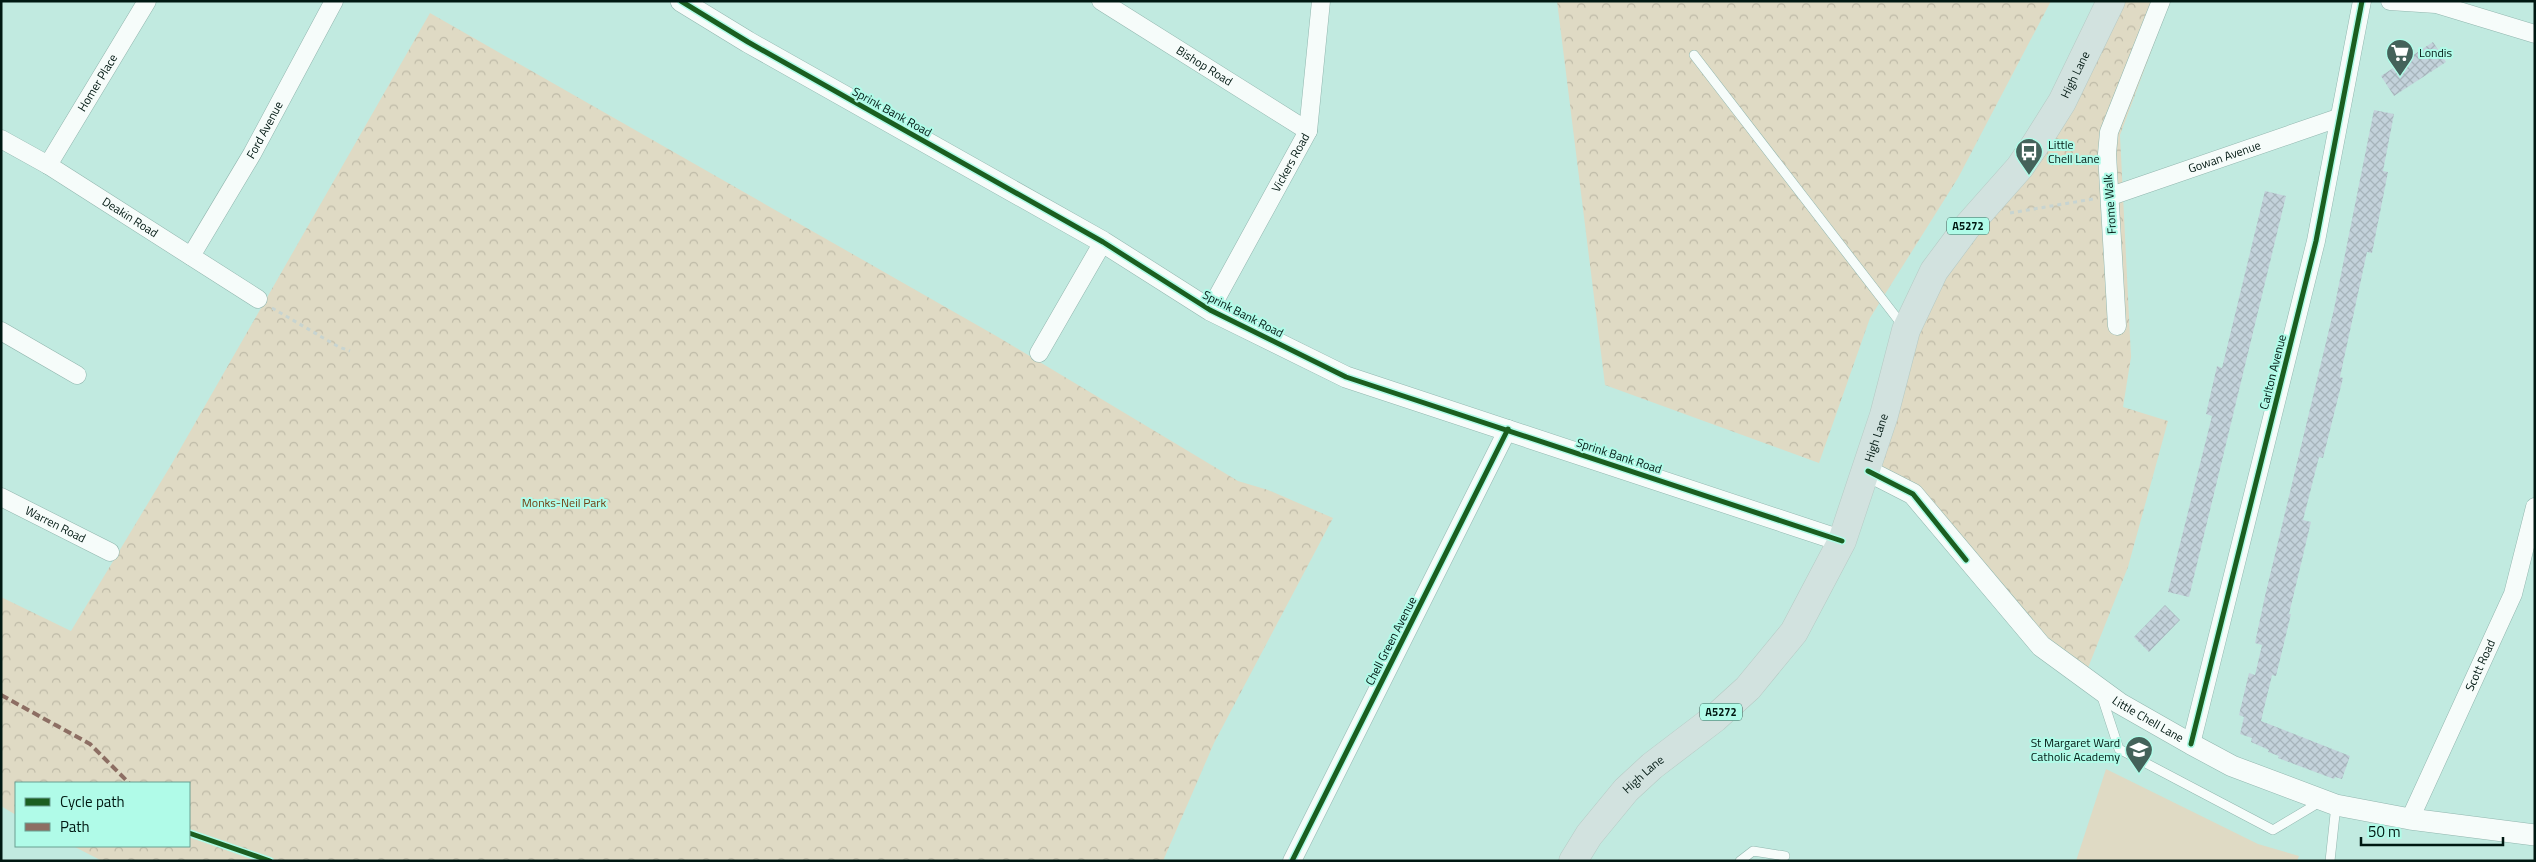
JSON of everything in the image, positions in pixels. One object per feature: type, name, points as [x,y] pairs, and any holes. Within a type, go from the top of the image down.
[{"type":"main road","name":"High Lane","points":[[1573,861],[1589,835],[1626,790],[1652,766],[1715,718],[1771,662],[1794,632],[1842,541],[1868,471],[1906,330],[1934,272],[1981,212],[2020,167],[2062,102],[2098,32],[2111,1]]},
{"type":"street","name":"Homer Place","points":[[48,165],[147,1]]},
{"type":"street","name":"Ford Avenue","points":[[191,256],[252,154],[334,1]]},
{"type":"street","name":"Sprink Bank Road","points":[[681,1],[748,42],[1103,242],[1210,310],[1346,377],[1842,541]]},
{"type":"street","name":"Bishop Road","points":[[1101,1],[1308,131]]},
{"type":"street","name":"Vickers Road","points":[[1210,310],[1308,131],[1321,1]]},
{"type":"street","name":"Frome Walk","points":[[2117,326],[2111,196],[2106,154],[2109,132],[2161,1]]},
{"type":"street","name":"Carlton Avenue","points":[[2191,744],[2316,241],[2338,118],[2362,1]]},
{"type":"street","points":[[2390,1],[2436,4],[2535,34]]},
{"type":"street","name":"Gowan Avenue","points":[[2111,196],[2338,118]]},
{"type":"street","name":"Deakin Road","points":[[1,139],[48,165],[258,299]]},
{"type":"street","points":[[1039,353],[1103,242]]},
{"type":"street","points":[[1,331],[77,375]]},
{"type":"street","name":"Chell Green Avenue","points":[[1292,861],[1508,429]]},
{"type":"street","name":"Little Chell Lane","points":[[1868,471],[1913,494],[1966,560],[2041,646],[2119,704],[2191,744],[2232,766],[2330,803],[2410,819],[2535,835]]},
{"type":"street","name":"Warren Road","points":[[1,497],[110,552]]},
{"type":"street","name":"Scott Road","points":[[2410,819],[2513,594],[2535,507]]},
{"type":"lane","points":[[1694,55],[1906,330]]},
{"type":"lane","points":[[2100,689],[2119,748],[2273,830],[2330,803],[2330,861]]},
{"type":"lane","points":[[1740,861],[1753,851],[1786,856]]},
{"type":"path","points":[[1981,212],[1996,215],[2111,196]]},
{"type":"path","points":[[258,299],[339,347],[350,351]]},
{"type":"green space","points":[[1557,1],[2051,1],[1958,178],[1870,318],[1819,463],[1605,385]]},
{"type":"green space","points":[[2111,1],[2170,1],[2120,135],[2131,357],[2123,407],[2168,421],[2128,567],[2084,678],[1934,518],[1868,471],[1906,330],[1966,228]]},
{"type":"green space","name":"Monks-Neil Park","points":[[430,13],[998,337],[1238,481],[1268,490],[1333,518],[1214,743],[1163,861],[102,861],[75,847],[190,847],[190,782],[15,782],[15,814],[1,806],[1,597],[71,631],[171,465]]},
{"type":"green space","points":[[2106,769],[2258,844],[2299,856],[2297,861],[2076,861]]},
{"type":"building","points":[[2433,42],[2446,62],[2394,96],[2381,76]]},
{"type":"building","points":[[2374,110],[2394,114],[2383,171],[2388,172],[2372,253],[2367,252],[2340,377],[2343,378],[2323,458],[2319,457],[2303,520],[2311,522],[2289,614],[2291,614],[2276,676],[2272,675],[2261,721],[2350,756],[2342,779],[2335,777],[2334,779],[2278,758],[2279,756],[2268,752],[2269,750],[2251,742],[2252,738],[2240,734],[2244,717],[2239,715],[2249,673],[2255,675],[2262,645],[2255,643],[2334,309]]},
{"type":"building","points":[[2265,191],[2286,196],[2189,597],[2168,592],[2212,416],[2206,414],[2217,366],[2222,368]]},
{"type":"building","points":[[2165,605],[2180,620],[2149,652],[2134,637]]},
{"type":"marked path","points":[[1,695],[90,744],[128,782]]},
{"type":"cycle path","points":[[681,1],[748,42],[1103,242],[1210,310],[1346,377],[1842,541]]},
{"type":"cycle path","points":[[2191,744],[2316,241],[2362,1]]},
{"type":"cycle path","points":[[1292,861],[1508,429]]},
{"type":"cycle path","points":[[1868,471],[1913,494],[1966,560]]},
{"type":"cycle path","points":[[190,833],[270,861]]},
{"type":"place","name":"Londis","points":[[2400,77]]},
{"type":"place","name":"Little Chell Lane","points":[[2029,176]]},
{"type":"place","name":"St Margaret Ward Catholic Academy","points":[[2139,774]]}]
